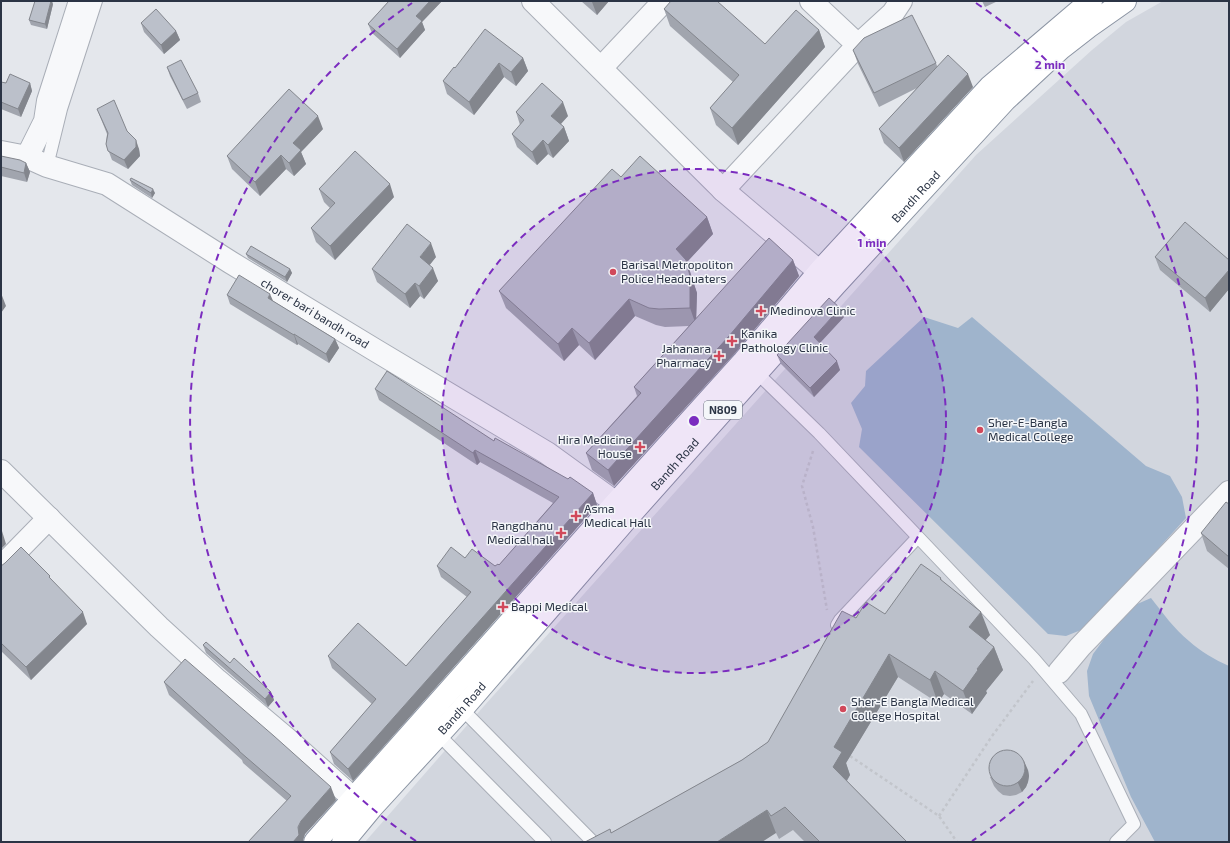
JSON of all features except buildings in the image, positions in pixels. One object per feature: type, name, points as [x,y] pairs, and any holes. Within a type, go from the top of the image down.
[{"type":"highway","name":"Bandh Road","points":[[827,278],[1005,100],[1061,48],[1125,1]]},
{"type":"highway","name":"Bandh Road","points":[[315,842],[354,799],[431,728],[462,709],[628,517],[750,367],[990,87],[1086,3]]},
{"type":"highway","name":"Bandh Road","points":[[343,842],[372,807],[431,728],[446,694],[616,503],[750,367]]},
{"type":"street","points":[[27,157],[45,121],[48,101],[80,1]]},
{"type":"street","points":[[533,1],[723,190],[827,278]]},
{"type":"street","points":[[601,68],[664,1]]},
{"type":"street","points":[[812,1],[858,45]]},
{"type":"street","points":[[723,190],[858,45],[893,13],[901,1]]},
{"type":"street","name":"chorer bari bandh road","points":[[1,152],[27,157],[47,166],[107,184],[349,334],[547,453],[616,503]]},
{"type":"street","points":[[1,470],[159,627],[217,680],[288,739],[354,799]]},
{"type":"street","points":[[1051,670],[1080,647],[1229,492]]},
{"type":"street","points":[[1,567],[49,518]]},
{"type":"lane","points":[[47,166],[61,109],[96,1]]},
{"type":"lane","points":[[750,367],[819,433],[918,536],[1051,670],[1081,714],[1134,824],[1116,842]]},
{"type":"lane","points":[[832,634],[840,620],[918,536]]},
{"type":"lane","points":[[446,694],[596,841]]},
{"type":"lane","points":[[431,728],[545,842]]},
{"type":"path","points":[[819,433],[802,486],[813,527],[827,610],[840,620]]},
{"type":"path","points":[[939,816],[992,736],[1051,670]]},
{"type":"path","points":[[850,756],[939,816],[957,842]]},
{"type":"shaded area","name":"Sher-E-Bangla Medical College","points":[[1163,1],[1229,1],[1229,842],[365,842],[484,706],[976,155],[1092,50],[1126,22]]},
{"type":"water","points":[[924,317],[958,328],[972,317],[1146,466],[1170,476],[1182,497],[1186,518],[1086,628],[1066,636],[1048,634],[859,447],[862,429],[851,403],[865,386],[866,371]]},
{"type":"water","points":[[1151,598],[1169,621],[1193,645],[1229,666],[1229,842],[1155,842],[1131,797],[1089,696],[1087,671],[1093,654],[1119,619],[1135,605]]},
{"type":"place","name":"Barisal Metropoliton Police Headquaters","points":[[613,272]]},
{"type":"place","name":"Medinova Clinic","points":[[761,311]]},
{"type":"place","name":"Kanika Pathology Clinic","points":[[732,341]]},
{"type":"place","name":"Jahanara Pharmacy","points":[[719,356]]},
{"type":"place","name":"Sher-E-Bangla Medical College","points":[[980,430]]},
{"type":"place","name":"Hira Medicine House","points":[[640,447]]},
{"type":"place","name":"Asma Medical Hall","points":[[576,516]]},
{"type":"place","name":"Rangdhanu Medical hall","points":[[561,533]]},
{"type":"place","name":"Bappi Medical","points":[[503,607]]},
{"type":"place","name":"Sher-E Bangla Medical College Hospital","points":[[843,709]]}]
